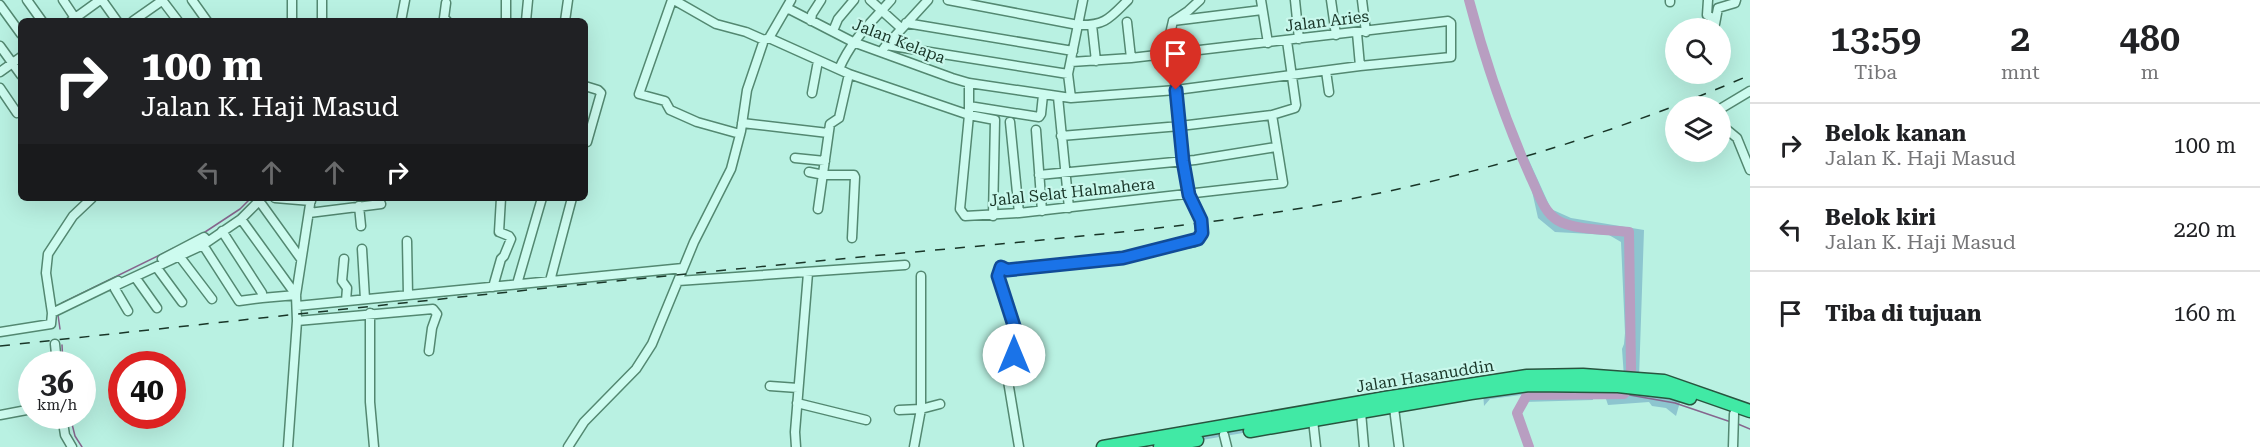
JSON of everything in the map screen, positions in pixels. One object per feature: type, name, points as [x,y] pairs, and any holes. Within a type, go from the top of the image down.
[{"type":"highway","name":"Jalan Hasanuddin","points":[[1159,444],[1385,398],[1527,376],[1639,384],[1673,384],[1750,411]]},
{"type":"highway","name":"Jalan Hasanuddin","points":[[1103,447],[1226,441],[1314,420],[1360,412],[1395,411],[1471,393],[1529,386],[1621,382]]},
{"type":"highway","name":"Jalan Hasanuddin","points":[[1639,384],[1671,392],[1750,420]]},
{"type":"street","points":[[27,0],[40,18]]},
{"type":"street","points":[[63,0],[73,18]]},
{"type":"street","points":[[77,18],[101,0],[115,18]]},
{"type":"street","points":[[144,18],[163,0],[176,18]]},
{"type":"street","points":[[192,0],[205,18]]},
{"type":"street","points":[[292,0],[292,18]]},
{"type":"street","points":[[322,0],[322,18]]},
{"type":"street","points":[[402,18],[405,0]]},
{"type":"street","points":[[506,0],[506,18]]},
{"type":"street","points":[[526,18],[528,0]]},
{"type":"street","points":[[565,18],[568,0]]},
{"type":"street","points":[[740,134],[697,122],[670,110],[665,101],[639,94],[673,0],[716,24],[766,39],[849,74],[995,120],[993,216]]},
{"type":"street","points":[[811,21],[812,14],[821,0]]},
{"type":"street","points":[[833,31],[838,19],[854,0]]},
{"type":"street","points":[[870,0],[881,11],[903,26],[1073,51]]},
{"type":"street","points":[[839,69],[853,42],[891,0]]},
{"type":"street","points":[[884,48],[928,0]]},
{"type":"street","points":[[948,0],[1078,25],[1092,25],[1110,19],[1128,0]]},
{"type":"street","points":[[1071,98],[1068,74],[1078,25],[1080,0]]},
{"type":"street","points":[[1019,447],[1008,381],[1016,332],[998,276],[1001,267],[1007,270],[1123,258],[1158,248],[1195,242],[1202,233],[1201,220],[1189,195],[1183,161],[1170,33],[1173,21],[1200,0]]},
{"type":"street","points":[[1261,0],[1268,43]]},
{"type":"street","points":[[1295,0],[1299,39]]},
{"type":"street","points":[[1331,0],[1336,35]]},
{"type":"street","points":[[1360,66],[1362,0]]},
{"type":"street","points":[[1708,0],[1707,15],[1715,21],[1718,8],[1735,4],[1736,0]]},
{"type":"street","points":[[444,18],[446,3]]},
{"type":"street","points":[[568,447],[593,412],[644,359],[664,319],[683,268],[731,169],[740,134],[747,90],[766,39],[789,4]]},
{"type":"street","name":"Jalan Kelapa","points":[[789,4],[811,21],[853,42],[884,48],[925,68],[969,83],[1058,97],[1176,90],[1360,66],[1451,57]]},
{"type":"street","points":[[0,5],[18,30]]},
{"type":"street","points":[[1173,21],[1262,10]]},
{"type":"street","name":"Jalan Aries","points":[[1071,62],[1131,58],[1448,21],[1450,23],[1451,57]]},
{"type":"street","points":[[1127,22],[1131,58]]},
{"type":"street","points":[[1092,25],[1096,61]]},
{"type":"street","points":[[1061,136],[1180,126],[1272,115],[1296,107],[1287,41]]},
{"type":"street","points":[[0,46],[18,71]]},
{"type":"street","points":[[884,48],[1068,74]]},
{"type":"street","points":[[0,72],[18,59]]},
{"type":"street","points":[[812,93],[818,61]]},
{"type":"street","points":[[1326,71],[1329,92]]},
{"type":"street","points":[[818,209],[830,124],[839,118],[849,74]]},
{"type":"street","points":[[969,83],[969,111]]},
{"type":"street","points":[[588,87],[601,93],[588,128]]},
{"type":"street","points":[[0,88],[4,101],[17,113]]},
{"type":"street","points":[[1731,102],[1750,91]]},
{"type":"street","points":[[969,111],[1039,117],[1043,95]]},
{"type":"street","points":[[1058,97],[1069,208]]},
{"type":"street","name":"Jalal Selat Halmahera","points":[[969,111],[960,212],[965,216],[993,216],[1042,211],[1283,183],[1276,147]]},
{"type":"street","points":[[1039,175],[1183,161],[1276,147],[1272,115]]},
{"type":"street","points":[[1010,122],[1019,213]]},
{"type":"street","points":[[742,123],[828,133]]},
{"type":"street","points":[[1036,130],[1042,211]]},
{"type":"street","points":[[1731,133],[1746,146],[1750,170]]},
{"type":"street","points":[[795,158],[825,161]]},
{"type":"street","points":[[809,172],[824,175],[854,175],[852,238]]},
{"type":"street","points":[[0,332],[51,324],[56,311],[46,273],[48,254],[73,216],[89,201]]},
{"type":"street","points":[[128,311],[115,286],[157,268],[205,243],[242,219],[260,201]]},
{"type":"street","points":[[262,201],[301,259]]},
{"type":"street","points":[[288,447],[297,321],[296,295],[311,201]]},
{"type":"street","points":[[493,287],[501,259],[511,239],[499,232],[501,201]]},
{"type":"street","points":[[517,284],[541,201]]},
{"type":"street","points":[[550,281],[571,201]]},
{"type":"street","points":[[309,213],[381,204]]},
{"type":"street","points":[[359,206],[361,226]]},
{"type":"street","points":[[242,219],[296,295]]},
{"type":"street","points":[[222,231],[262,293],[262,298]]},
{"type":"street","points":[[56,311],[204,237],[205,243],[239,301],[296,295]]},
{"type":"street","points":[[407,242],[408,295]]},
{"type":"street","points":[[362,249],[365,299]]},
{"type":"street","points":[[180,257],[212,299]]},
{"type":"street","points":[[344,258],[342,281],[347,288],[346,301]]},
{"type":"street","points":[[678,281],[905,265]]},
{"type":"street","points":[[157,268],[182,302]]},
{"type":"street","points":[[297,306],[683,268]]},
{"type":"street","points":[[796,447],[798,388],[808,273]]},
{"type":"street","points":[[914,447],[921,409],[921,276]]},
{"type":"street","points":[[135,277],[157,308]]},
{"type":"street","points":[[297,321],[433,309],[437,314],[432,328],[429,351]]},
{"type":"street","points":[[370,313],[370,402],[374,447]]},
{"type":"street","points":[[55,344],[56,351]]},
{"type":"street","points":[[770,386],[798,388]]},
{"type":"street","points":[[797,404],[866,420]]},
{"type":"street","points":[[899,410],[940,405]]},
{"type":"street","points":[[1395,411],[1399,447]]},
{"type":"street","points":[[0,415],[18,412]]},
{"type":"street","points":[[1360,412],[1364,447]]},
{"type":"street","points":[[1733,447],[1734,414]]},
{"type":"street","points":[[1314,420],[1316,447]]},
{"type":"street","points":[[65,429],[72,447]]},
{"type":"shaded area","points":[[1527,156],[1551,209],[1571,218],[1644,230],[1639,379],[1624,377],[1622,349],[1625,333],[1621,242],[1609,235],[1555,232],[1538,218],[1532,191],[1519,158]]},
{"type":"shaded area","points":[[1527,376],[1593,389],[1593,400],[1523,402],[1521,395],[1490,399],[1484,406],[1483,392],[1167,446],[1163,437]]},
{"type":"shaded area","points":[[1606,386],[1682,395],[1676,416],[1666,408],[1652,406],[1649,402],[1608,405],[1605,396]]},
{"type":"waterway","points":[[1469,0],[1504,112],[1541,201],[1548,212],[1557,220],[1572,226],[1629,232],[1631,369],[1629,388],[1624,394],[1527,395],[1517,413],[1529,447]]},
{"type":"waterway","points":[[202,234],[240,209],[248,201]]},
{"type":"waterway","points":[[62,303],[174,248]]},
{"type":"waterway","points":[[58,315],[60,329]]},
{"type":"waterway","points":[[62,345],[62,351]]},
{"type":"waterway","points":[[1624,394],[1675,403],[1731,422]]},
{"type":"waterway","points":[[1738,424],[1750,429]]},
{"type":"waterway","points":[[73,429],[82,447]]},
{"type":"railway","points":[[0,346],[607,282],[1102,234],[1271,213],[1341,201],[1481,169],[1617,127],[1750,75]]},
{"type":"route","points":[[1014,355],[1016,332],[998,276],[1001,267],[1007,270],[1123,258],[1147,250],[1195,242],[1202,233],[1200,217],[1189,195],[1176,90]]}]
